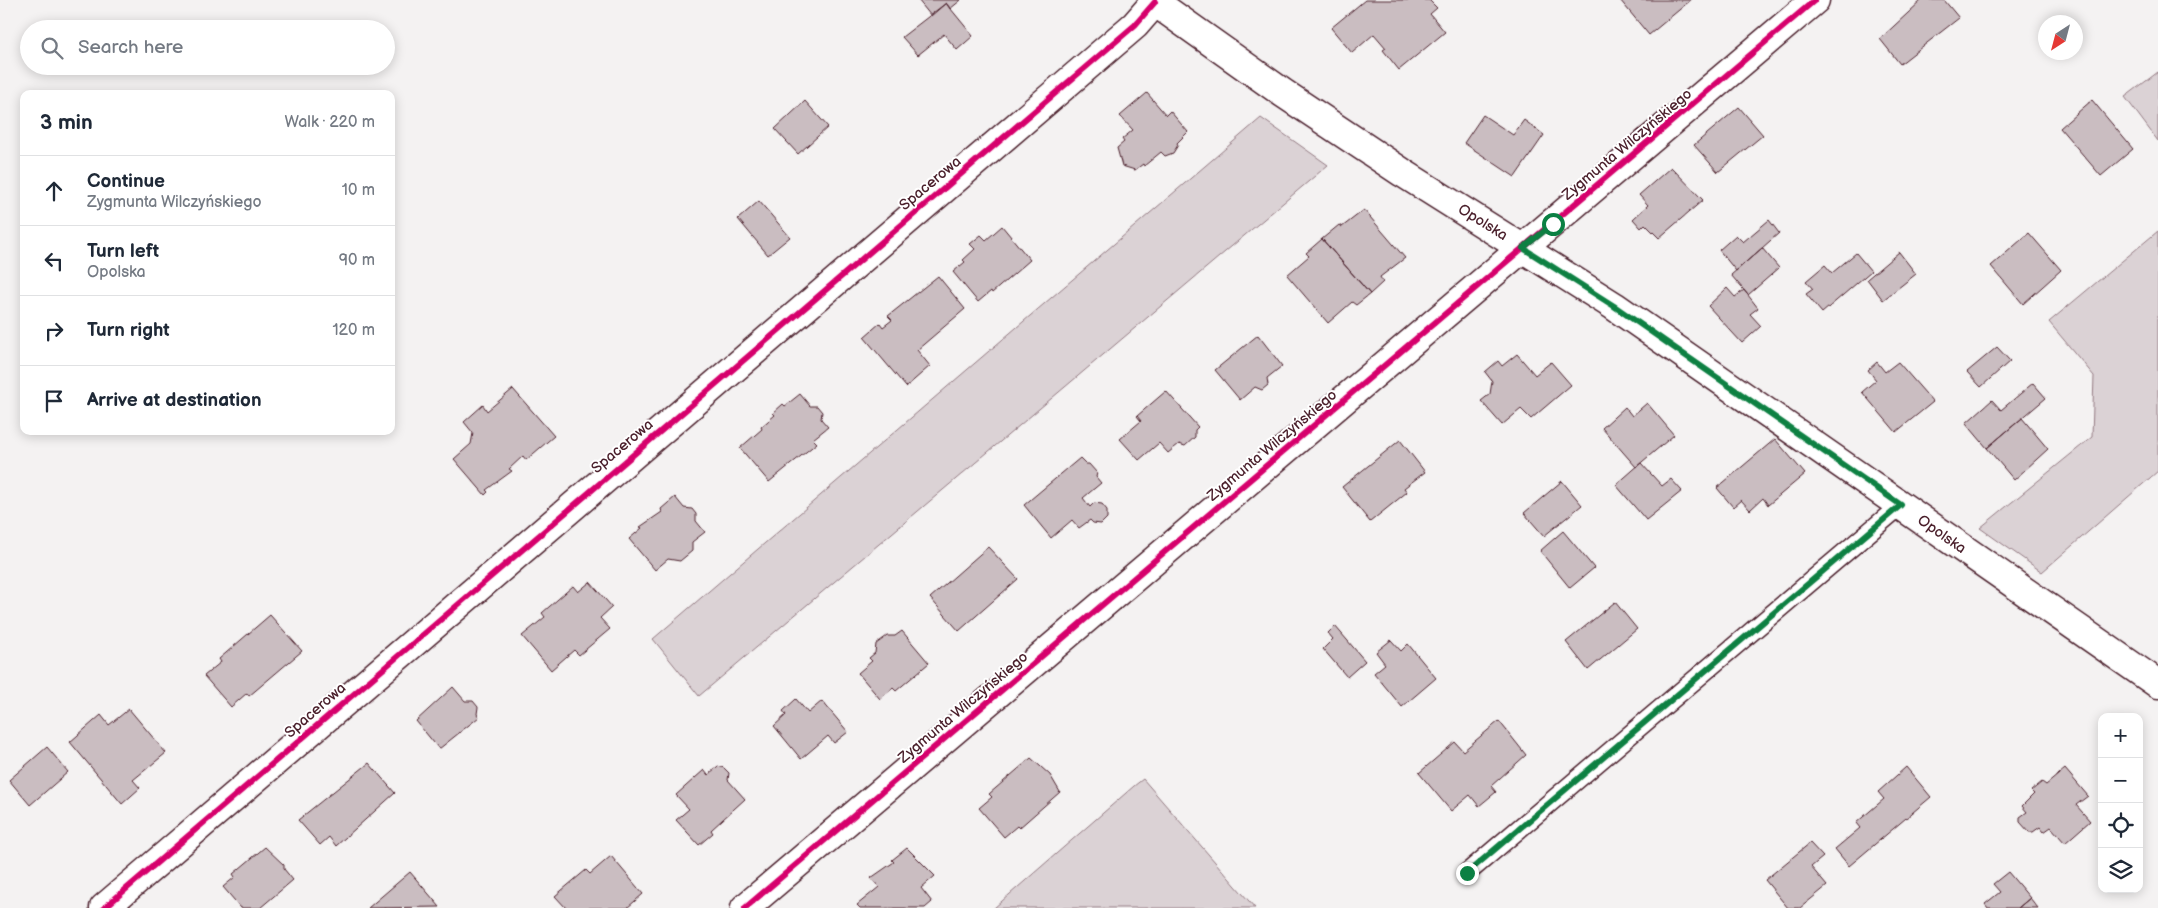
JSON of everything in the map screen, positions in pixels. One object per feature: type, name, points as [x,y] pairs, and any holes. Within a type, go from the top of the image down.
[{"type":"street","name":"Zygmunta Wilczyńskiego","points":[[745,908],[1815,0]]},
{"type":"street","name":"Opolska","points":[[1154,1],[1299,104],[1403,173],[1630,316],[2158,684]]},
{"type":"street","name":"Spacerowa","points":[[104,908],[1135,25],[1154,1]]},
{"type":"lane","points":[[1467,873],[1901,505]]},
{"type":"shaded area","points":[[2158,72],[2158,141],[2125,97]]},
{"type":"shaded area","points":[[1261,118],[1328,165],[699,696],[653,639]]},
{"type":"shaded area","points":[[2158,231],[2158,471],[2042,572],[1980,528],[2092,437],[2094,376],[2049,322]]},
{"type":"shaded area","points":[[1143,779],[1255,908],[994,908],[1134,786]]},
{"type":"building","points":[[918,0],[961,0],[950,9],[946,3],[931,16]]},
{"type":"building","points":[[1365,0],[1429,0],[1437,8],[1430,14],[1445,32],[1399,70],[1383,50],[1386,48],[1374,34],[1352,53],[1331,28]]},
{"type":"building","points":[[1620,0],[1691,0],[1649,35]]},
{"type":"building","points":[[1922,0],[1944,0],[1959,18],[1900,64],[1880,39]]},
{"type":"building","points":[[946,3],[973,36],[957,50],[944,34],[918,55],[902,37]]},
{"type":"building","points":[[1147,93],[1166,115],[1170,111],[1188,132],[1177,143],[1178,145],[1173,153],[1165,156],[1161,152],[1144,166],[1143,164],[1135,170],[1122,166],[1117,148],[1124,142],[1122,139],[1133,130],[1120,116]]},
{"type":"building","points":[[2092,100],[2133,149],[2101,176],[2060,128]]},
{"type":"building","points":[[805,101],[828,127],[798,154],[775,129]]},
{"type":"building","points":[[1739,107],[1763,135],[1718,172],[1694,145]]},
{"type":"building","points":[[1483,115],[1513,135],[1524,120],[1544,135],[1515,177],[1464,143]]},
{"type":"building","points":[[1671,167],[1703,200],[1659,238],[1645,224],[1641,228],[1633,219],[1648,205],[1639,195]]},
{"type":"building","points":[[759,201],[790,237],[768,255],[738,219]]},
{"type":"building","points":[[1364,210],[1405,258],[1380,277],[1383,282],[1370,294],[1322,239],[1339,225],[1342,227]]},
{"type":"building","points":[[1769,220],[1779,233],[1736,271],[1719,250],[1736,235],[1743,242]]},
{"type":"building","points":[[1002,226],[1030,260],[992,293],[991,291],[978,302],[953,272],[965,262],[963,260],[975,249],[970,244],[981,235],[986,240]]},
{"type":"building","points":[[2029,233],[2061,270],[2023,304],[1991,266]]},
{"type":"building","points":[[1322,239],[1370,294],[1356,305],[1352,302],[1328,323],[1287,275],[1309,256],[1306,253]]},
{"type":"building","points":[[1762,248],[1779,268],[1748,295],[1731,275]]},
{"type":"building","points":[[1899,252],[1916,274],[1883,300],[1867,279]]},
{"type":"building","points":[[1856,253],[1871,271],[1822,313],[1806,294],[1813,289],[1806,281],[1825,265],[1832,273]]},
{"type":"building","points":[[938,276],[965,309],[917,350],[930,366],[906,387],[864,337],[880,323],[883,327],[892,320],[888,316]]},
{"type":"building","points":[[1727,288],[1735,297],[1744,290],[1758,308],[1750,314],[1761,326],[1742,343],[1708,306]]},
{"type":"building","points":[[1258,335],[1282,366],[1267,378],[1268,385],[1262,390],[1255,387],[1240,400],[1215,370]]},
{"type":"building","points":[[1997,347],[2010,361],[1981,387],[1967,372]]},
{"type":"building","points":[[1517,354],[1535,375],[1551,362],[1571,385],[1531,419],[1521,409],[1502,425],[1481,401],[1490,394],[1492,381],[1485,372],[1498,361],[1502,366]]},
{"type":"building","points":[[1877,362],[1885,372],[1898,362],[1933,402],[1896,432],[1862,392],[1876,380],[1868,370]]},
{"type":"building","points":[[2033,383],[2046,398],[1987,448],[1966,423],[1992,400],[2001,410]]},
{"type":"building","points":[[513,389],[554,436],[526,460],[523,456],[509,469],[512,471],[486,490],[488,492],[485,495],[454,459],[471,444],[473,433],[464,422],[483,405],[487,411]]},
{"type":"building","points":[[1166,391],[1198,427],[1195,430],[1195,437],[1185,446],[1179,444],[1168,453],[1159,443],[1139,460],[1120,439],[1141,421],[1137,416]]},
{"type":"building","points":[[800,394],[810,406],[817,406],[822,412],[821,419],[828,427],[813,439],[817,443],[769,482],[740,448],[762,429],[761,427],[775,415],[773,413],[783,404],[785,406]]},
{"type":"building","points":[[1647,403],[1674,435],[1636,467],[1602,428],[1625,407],[1632,416]]},
{"type":"building","points":[[2022,418],[2048,449],[2014,480],[1987,448]]},
{"type":"building","points":[[1775,439],[1805,474],[1768,505],[1763,498],[1750,510],[1741,500],[1733,507],[1717,488]]},
{"type":"building","points":[[1400,440],[1425,472],[1404,488],[1407,492],[1370,522],[1342,487]]},
{"type":"building","points":[[1080,458],[1097,473],[1096,477],[1101,483],[1083,498],[1090,507],[1094,503],[1102,504],[1107,510],[1107,518],[1101,524],[1093,523],[1090,520],[1079,528],[1072,520],[1051,538],[1024,505]]},
{"type":"building","points":[[1641,463],[1662,486],[1671,479],[1682,491],[1646,520],[1616,485]]},
{"type":"building","points":[[1562,481],[1582,505],[1544,536],[1524,513]]},
{"type":"building","points":[[675,497],[684,508],[692,509],[696,514],[696,521],[705,532],[692,542],[692,551],[680,561],[668,559],[655,570],[629,539],[642,528],[640,527],[662,512],[661,509]]},
{"type":"building","points":[[1563,531],[1594,568],[1570,588],[1540,551]]},
{"type":"building","points":[[988,547],[1018,579],[959,631],[930,598]]},
{"type":"building","points":[[590,582],[612,607],[600,618],[610,629],[579,655],[574,650],[551,670],[522,636],[545,617],[542,613],[573,586],[578,592]]},
{"type":"building","points":[[1615,602],[1637,629],[1588,670],[1566,642]]},
{"type":"building","points":[[270,615],[302,651],[249,696],[247,693],[231,707],[204,676],[221,662],[219,659]]},
{"type":"building","points":[[1335,626],[1365,661],[1347,677],[1323,649],[1333,639],[1328,633]]},
{"type":"building","points":[[902,631],[929,663],[896,691],[893,688],[880,699],[858,673],[872,661],[869,658],[875,653],[876,644],[887,636],[895,636]]},
{"type":"building","points":[[1391,640],[1401,651],[1408,644],[1436,678],[1402,707],[1374,673],[1385,664],[1376,652]]},
{"type":"building","points":[[453,687],[465,701],[473,701],[478,707],[477,714],[479,717],[439,749],[416,721]]},
{"type":"building","points":[[796,699],[808,713],[822,701],[848,732],[834,743],[828,736],[801,759],[774,726],[786,715],[783,711]]},
{"type":"building","points":[[129,709],[166,753],[133,780],[140,788],[122,804],[70,742],[101,715],[109,725]]},
{"type":"building","points":[[1499,721],[1526,755],[1491,786],[1496,792],[1479,806],[1470,795],[1451,811],[1419,773],[1455,742],[1463,751]]},
{"type":"building","points":[[47,747],[68,772],[30,805],[9,780]]},
{"type":"building","points":[[1031,758],[1050,775],[1060,792],[1019,828],[1017,826],[1004,837],[979,808],[992,797],[989,794]]},
{"type":"building","points":[[369,763],[395,793],[336,846],[329,837],[320,845],[298,820]]},
{"type":"building","points":[[718,766],[724,768],[729,773],[728,780],[745,799],[711,830],[713,833],[699,845],[676,820],[689,809],[676,795],[704,770],[708,775]]},
{"type":"building","points":[[1906,767],[1931,797],[1849,866],[1835,849],[1860,828],[1856,823],[1884,799],[1878,792]]},
{"type":"building","points":[[2065,769],[2088,796],[2076,805],[2090,821],[2065,843],[2051,827],[2044,832],[2040,827],[2033,832],[2029,832],[2020,822],[2020,817],[2027,812],[2022,806],[2034,794],[2031,791],[2042,782],[2046,785]]},
{"type":"building","points":[[1810,843],[1823,857],[1811,867],[1827,886],[1800,908],[1788,908],[1765,880]]},
{"type":"building","points":[[265,847],[284,865],[284,869],[293,880],[260,908],[241,908],[223,887],[235,877],[233,874]]},
{"type":"building","points":[[907,848],[935,876],[921,888],[932,902],[925,908],[860,908],[857,905],[879,887],[871,878],[894,862],[892,860]]},
{"type":"building","points":[[611,856],[643,894],[627,908],[566,908],[555,896],[586,870],[590,874]]},
{"type":"building","points":[[410,872],[440,907],[368,908]]},
{"type":"building","points":[[2008,872],[2030,898],[2018,908],[1988,908],[1985,904],[2000,892],[1993,884]]},
{"type":"building","points":[[2030,898],[2038,908],[2018,908]]},
{"type":"cycle path","points":[[745,908],[1815,0]]},
{"type":"cycle path","points":[[104,908],[1135,25],[1155,2]]},
{"type":"route","points":[[1467,873],[1901,505],[1692,359],[1523,248],[1553,224]]}]
